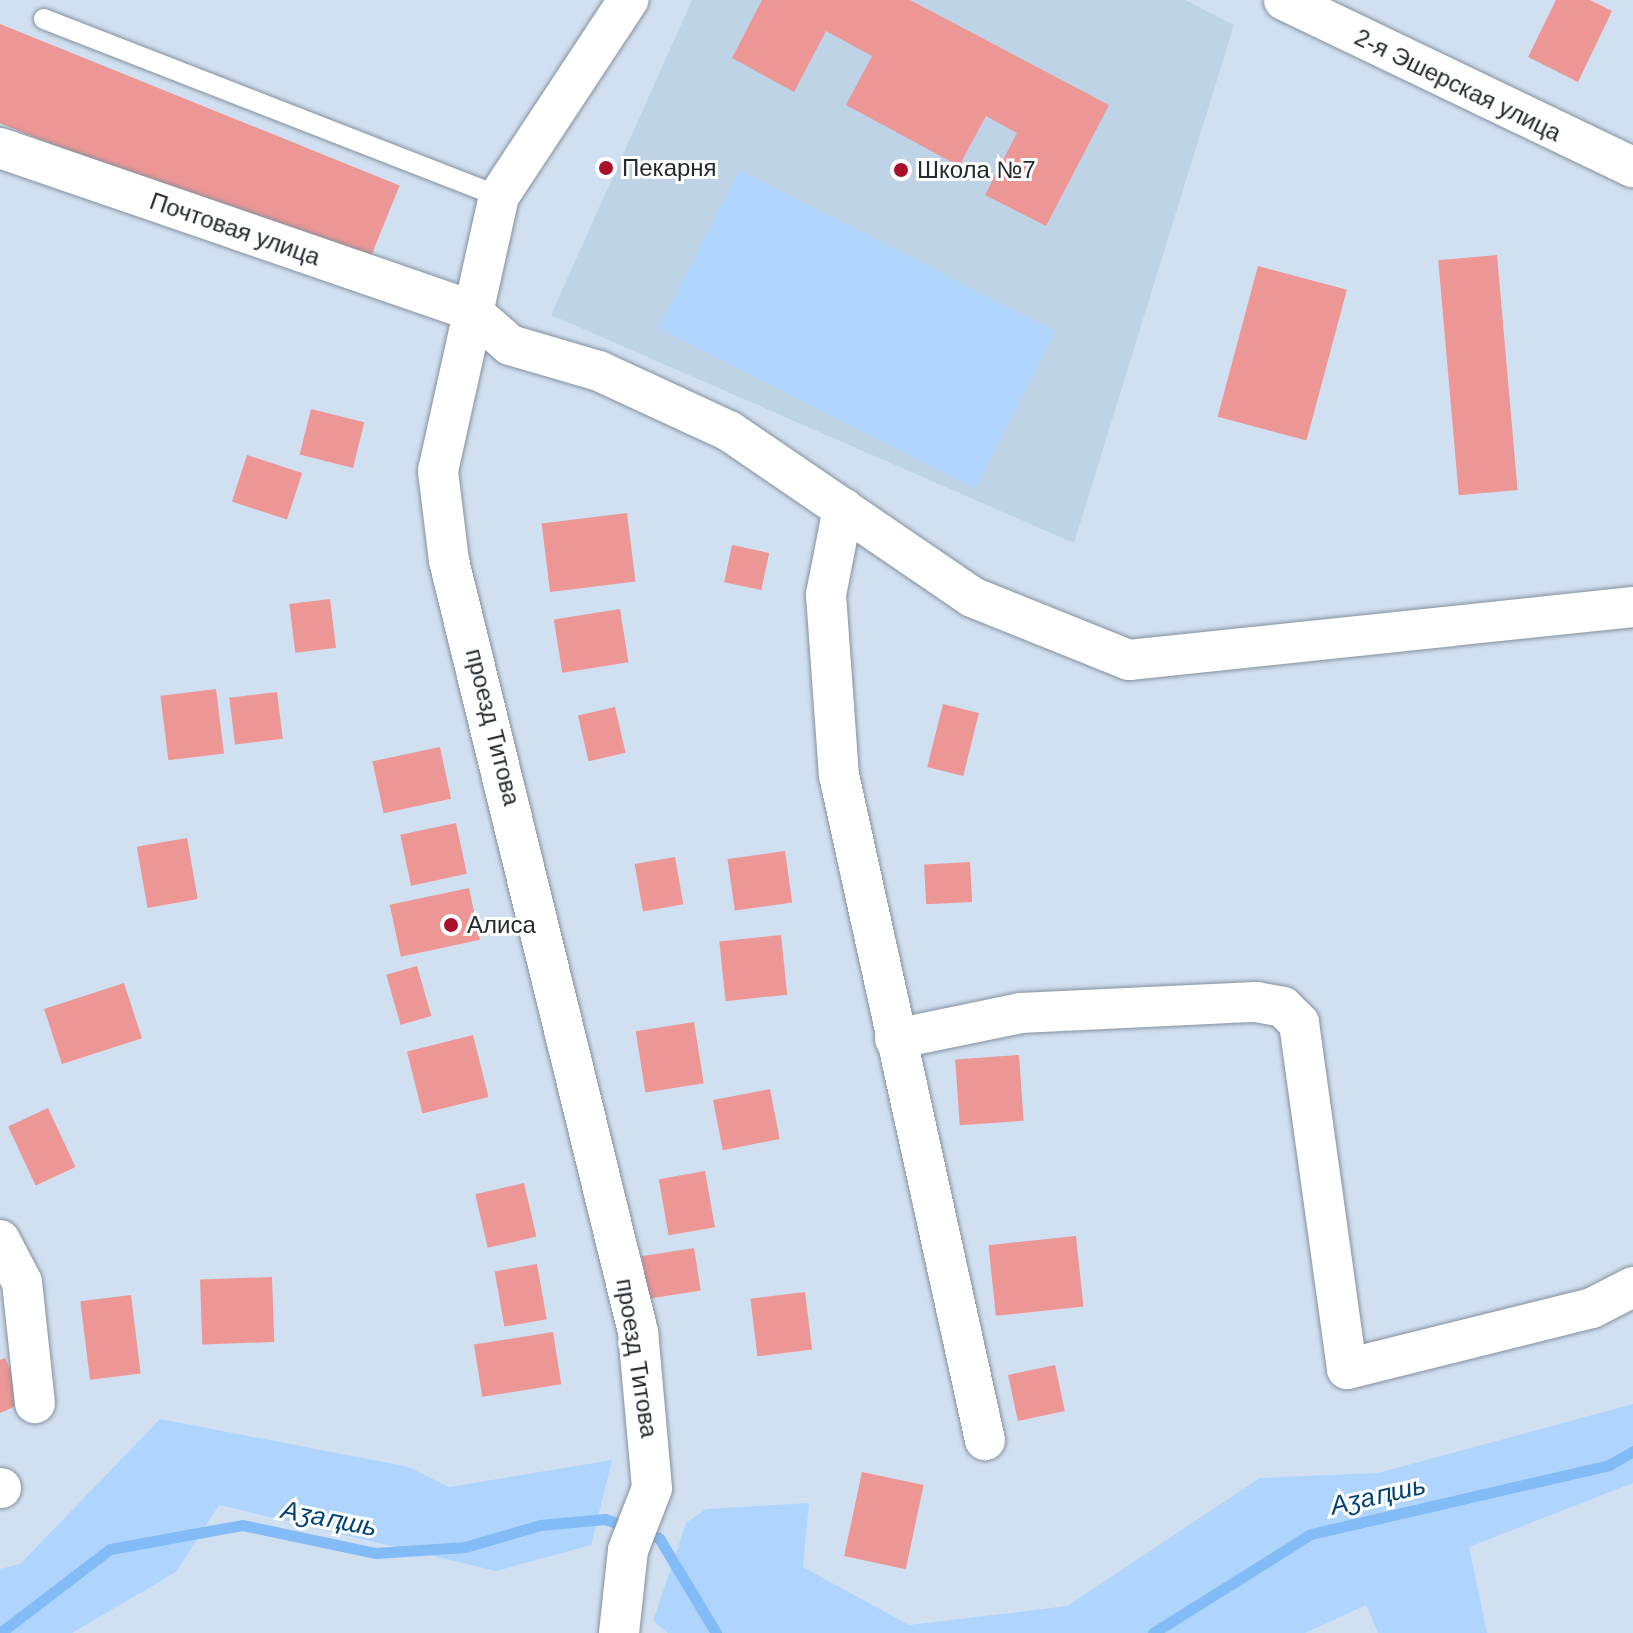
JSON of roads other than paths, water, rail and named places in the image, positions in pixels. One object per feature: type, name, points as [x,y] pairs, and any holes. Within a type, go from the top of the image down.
[{"type":"street","name":"проезд Титова","points":[[619,1633],[628,1550],[652,1488],[638,1332],[439,519],[438,471],[470,310],[499,196],[628,0]]},
{"type":"street","name":"2-я Эшерская улица","points":[[1284,0],[1633,167]]},
{"type":"street","name":"Почтовая улица","points":[[0,148],[470,310]]},
{"type":"street","points":[[470,310],[510,345],[599,371],[729,431],[972,597],[1129,660],[1633,607]]},
{"type":"street","points":[[843,508],[826,595],[839,775],[985,1440]]},
{"type":"street","points":[[895,1039],[1020,1013],[1256,1002],[1283,1007],[1299,1023],[1347,1369],[1592,1308],[1633,1287]]},
{"type":"street","points":[[0,1240],[22,1282],[35,1403]]},
{"type":"lane","points":[[44,19],[499,196]]},
{"type":"waterway","name":"Аӡаԥшь","points":[[1153,1633],[1311,1534],[1609,1465],[1633,1451]]},
{"type":"waterway","name":"Аӡаԥшь","points":[[0,1633],[110,1549],[242,1525],[376,1553],[465,1547],[540,1525],[605,1519],[659,1538],[716,1633]]},
{"type":"place","name":"Пекарня","points":[[606,168]]},
{"type":"place","name":"Школа №7","points":[[901,170]]},
{"type":"place","name":"Алиса","points":[[451,925]]}]
